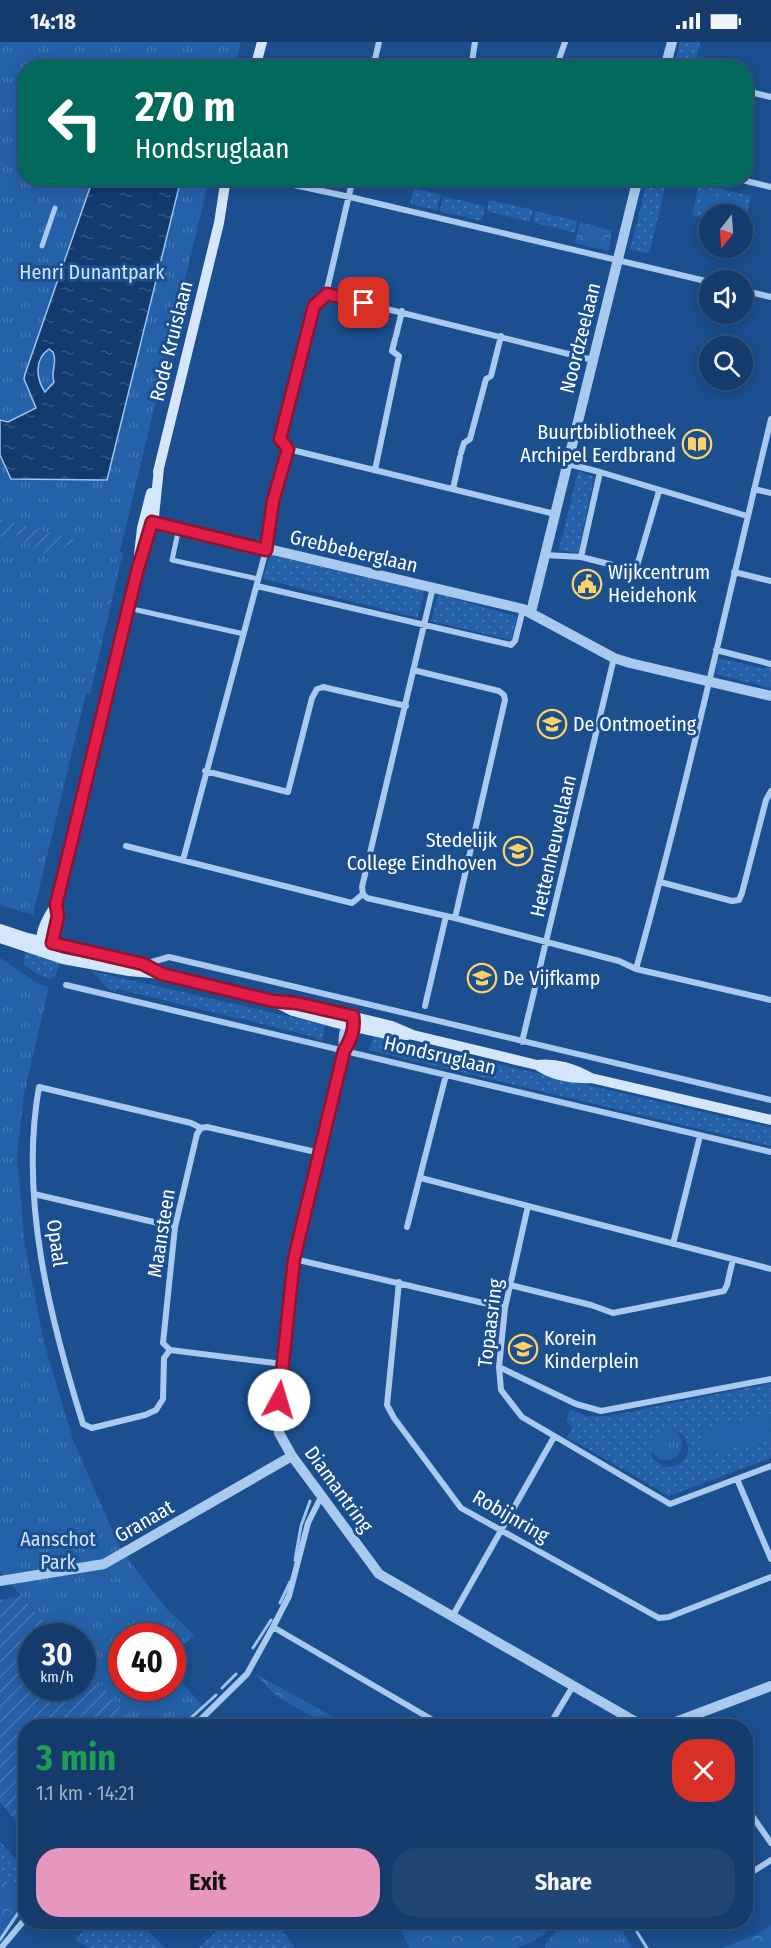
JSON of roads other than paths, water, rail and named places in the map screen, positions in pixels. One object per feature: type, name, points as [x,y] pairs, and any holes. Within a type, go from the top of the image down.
[{"type":"main road","points":[[257,60],[262,42]]},
{"type":"main road","name":"Rode Kruislaan","points":[[219,223],[225,186]]},
{"type":"main road","name":"Rode Kruislaan","points":[[40,941],[48,916],[56,905],[137,572],[159,468],[219,223],[231,186]]},
{"type":"main road","name":"Rode Kruislaan","points":[[52,943],[58,916],[56,905]]},
{"type":"main road","name":"Hondsruglaan","points":[[0,929],[40,941],[143,964],[162,974]]},
{"type":"main road","name":"Hondsruglaan","points":[[0,938],[63,959],[162,974],[273,1001],[296,1003],[351,1023],[392,1026],[413,1035],[537,1065],[548,1072],[574,1078],[591,1078],[771,1120]]},
{"type":"main road","points":[[40,941],[44,952],[52,943]]},
{"type":"street","points":[[375,60],[379,42]]},
{"type":"street","points":[[472,60],[474,42]]},
{"type":"street","points":[[558,60],[566,42]]},
{"type":"street","points":[[667,60],[672,42]]},
{"type":"street","points":[[753,93],[771,97]]},
{"type":"street","points":[[753,183],[771,187]]},
{"type":"street","points":[[298,186],[699,279]]},
{"type":"street","points":[[352,186],[327,294],[314,306],[280,439],[288,449],[555,514]]},
{"type":"street","name":"Noordzeelaan","points":[[527,610],[545,555],[636,186]]},
{"type":"street","points":[[42,246],[56,208]]},
{"type":"street","points":[[753,293],[771,297]]},
{"type":"street","points":[[327,294],[593,360]]},
{"type":"street","points":[[375,470],[399,356],[392,351],[402,311]]},
{"type":"street","points":[[453,489],[464,443],[470,439],[486,379],[491,376],[501,336]]},
{"type":"street","points":[[636,969],[660,882],[771,419]]},
{"type":"street","points":[[183,860],[205,771],[258,583],[266,550],[273,501],[288,449]]},
{"type":"street","points":[[568,464],[600,471],[659,491],[747,516]]},
{"type":"street","points":[[581,557],[600,471]]},
{"type":"street","points":[[754,489],[771,493]]},
{"type":"street","points":[[545,555],[581,557],[633,570],[637,566],[659,491]]},
{"type":"street","name":"Grebbeberglaan","points":[[148,521],[527,610],[614,658],[771,696]]},
{"type":"street","points":[[178,528],[172,560],[510,645],[515,641],[527,610]]},
{"type":"street","points":[[734,572],[771,581]]},
{"type":"street","points":[[433,587],[362,887],[363,894],[368,898],[547,942],[636,969],[771,1000]]},
{"type":"street","points":[[137,610],[244,634]]},
{"type":"street","points":[[716,650],[771,664]]},
{"type":"street","name":"Hettenheuvellaan","points":[[522,1042],[614,658]]},
{"type":"street","points":[[413,670],[499,691],[504,695],[505,700],[455,918]]},
{"type":"street","points":[[205,771],[288,792],[312,698],[317,689],[323,687],[406,706]]},
{"type":"street","points":[[660,882],[732,901],[739,900],[766,800],[771,791]]},
{"type":"street","points":[[126,846],[352,903],[363,894]]},
{"type":"street","points":[[422,1018],[446,916]]},
{"type":"street","name":"Hondsruglaan","points":[[143,964],[169,957],[771,1100]]},
{"type":"street","name":"Hondsruglaan","points":[[66,985],[771,1152]]},
{"type":"street","name":"Diamantring","points":[[351,1023],[351,1040],[344,1051],[294,1259],[278,1418],[279,1433],[321,1497],[379,1574],[631,1719]]},
{"type":"street","points":[[407,1227],[446,1075]]},
{"type":"street","name":"Opaal","points":[[170,1350],[164,1358],[163,1399],[156,1410],[145,1415],[92,1428],[83,1424],[64,1364],[51,1310],[42,1257],[34,1194],[34,1144],[39,1087],[191,1123],[201,1128]]},
{"type":"street","points":[[201,1128],[207,1127],[320,1153]]},
{"type":"street","name":"Maansteen","points":[[170,1350],[163,1343],[175,1227],[197,1134],[201,1128]]},
{"type":"street","points":[[673,1244],[700,1136]]},
{"type":"street","points":[[420,1178],[771,1269]]},
{"type":"street","points":[[34,1194],[175,1227]]},
{"type":"street","name":"Topaasring","points":[[528,1206],[505,1308],[499,1367],[501,1390],[522,1418],[670,1504],[771,1467]]},
{"type":"street","points":[[294,1259],[505,1308]]},
{"type":"street","points":[[510,1285],[591,1305],[613,1313],[723,1292],[733,1259]]},
{"type":"street","name":"Robijnring","points":[[399,1282],[387,1405],[460,1508],[658,1618],[669,1617],[771,1577]]},
{"type":"street","points":[[170,1350],[283,1364]]},
{"type":"street","points":[[499,1367],[576,1404],[601,1411],[771,1379]]},
{"type":"street","points":[[452,1617],[555,1437]]},
{"type":"street","name":"Granaat","points":[[0,1581],[104,1564],[292,1456]]},
{"type":"street","points":[[737,1479],[771,1559]]},
{"type":"street","points":[[201,1719],[247,1674],[273,1627],[289,1596],[308,1523],[321,1497]]},
{"type":"street","points":[[273,1627],[431,1719]]},
{"type":"street","points":[[553,1719],[573,1686]]},
{"type":"street","points":[[687,1719],[771,1686]]},
{"type":"street","points":[[753,1817],[771,1843]]},
{"type":"street","points":[[753,1872],[771,1860]]},
{"type":"street","points":[[1,1948],[18,1928]]},
{"type":"water","points":[[91,186],[179,186],[107,480],[11,479],[0,455],[0,420],[8,422],[36,408],[24,379]],"holes":[[[49,349],[53,352],[54,382],[45,392],[38,375],[39,364],[44,353]]]},
{"type":"waterway","points":[[295,1560],[301,1526],[310,1501]]},
{"type":"waterway","points":[[280,1603],[290,1582]]},
{"type":"waterway","points":[[253,1648],[271,1620]]},
{"type":"waterway","points":[[222,1688],[236,1674]]},
{"type":"waterway","points":[[190,1719],[216,1695]]},
{"type":"waterway","points":[[0,1940],[18,1913]]},
{"type":"waterway","points":[[637,1932],[647,1948]]},
{"type":"place","name":"Buurtbibliotheek Archipel Eerdbrand","points":[[697,444]]},
{"type":"place","name":"Wijkcentrum Heidehonk","points":[[587,584]]},
{"type":"place","name":"De Ontmoeting","points":[[552,724]]},
{"type":"place","name":"Stedelijk College Eindhoven","points":[[518,851]]},
{"type":"place","name":"De Vijfkamp","points":[[482,978]]},
{"type":"place","name":"Korein Kinderplein","points":[[523,1349]]},
{"type":"park label","name":"Henri Dunantpark","points":[[92,272]]},
{"type":"park label","name":"Aanschot Park","points":[[58,1550]]}]
